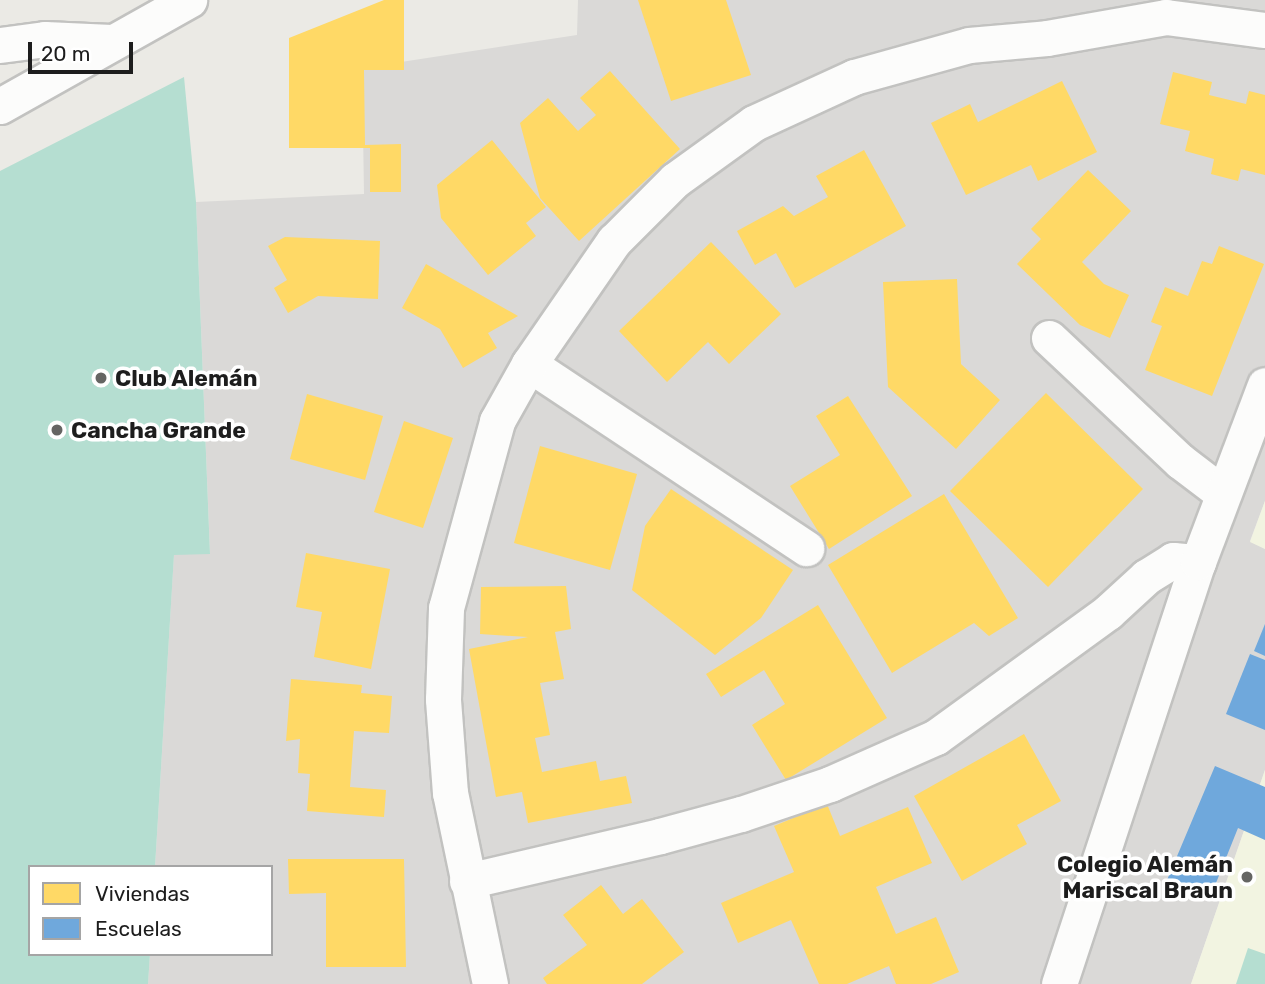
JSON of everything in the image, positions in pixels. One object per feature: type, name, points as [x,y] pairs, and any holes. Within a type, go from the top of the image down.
[{"type":"street","points":[[0,106],[189,0]]},
{"type":"street","points":[[490,984],[450,793],[443,699],[446,608],[498,421],[529,364],[614,241],[675,180],[754,123],[854,77],[969,46],[1047,38],[1168,9],[1265,30]]},
{"type":"street","points":[[0,46],[45,39],[111,42]]},
{"type":"street","points":[[1049,338],[1180,461],[1222,493]]},
{"type":"street","points":[[529,364],[806,548]]},
{"type":"street","points":[[1059,984],[1198,562],[1265,385]]},
{"type":"street","points":[[467,881],[701,825],[830,784],[936,737],[1097,619],[1146,577],[1173,560],[1198,562]]},
{"type":"shaded area","points":[[578,0],[1265,0],[1265,501],[1250,541],[1265,549],[1265,770],[1191,984],[148,984],[150,956],[273,956],[273,865],[155,865],[174,554],[210,553],[196,202],[364,194],[362,68],[577,35]]},
{"type":"shaded area","name":"Club Alemán","points":[[184,77],[196,202],[210,554],[174,555],[155,865],[28,865],[28,956],[150,956],[148,984],[0,984],[0,171]]},
{"type":"shaded area","points":[[1265,501],[1265,549],[1250,542]]},
{"type":"shaded area","name":"Colegio Alemán Mariscal Braun","points":[[1265,770],[1265,984],[1191,984]]},
{"type":"shaded area","points":[[1248,948],[1265,954],[1265,984],[1236,984]]},
{"type":"building: Viviendas","points":[[384,0],[404,0],[404,70],[364,70],[365,145],[401,144],[401,192],[370,192],[370,148],[289,148],[289,38]]},
{"type":"building: Viviendas","points":[[638,0],[726,0],[751,75],[671,101]]},
{"type":"building: Viviendas","points":[[610,71],[680,149],[579,241],[540,198],[520,123],[548,98],[578,131],[596,115],[580,98]]},
{"type":"building: Viviendas","points":[[1173,72],[1212,82],[1209,95],[1246,104],[1249,91],[1265,95],[1265,175],[1241,169],[1238,181],[1211,174],[1214,159],[1185,151],[1190,131],[1160,124]]},
{"type":"building: Viviendas","points":[[1062,81],[1097,152],[1038,181],[1031,165],[966,195],[931,123],[970,104],[978,122]]},
{"type":"building: Viviendas","points":[[492,140],[546,207],[526,223],[536,236],[488,275],[441,218],[437,185]]},
{"type":"building: Viviendas","points":[[864,150],[906,226],[795,288],[776,253],[755,265],[737,231],[783,206],[794,216],[828,197],[816,176]]},
{"type":"building: Viviendas","points":[[1088,170],[1131,211],[1082,262],[1104,284],[1129,295],[1110,338],[1080,325],[1017,264],[1041,239],[1031,229]]},
{"type":"building: Viviendas","points":[[285,237],[380,241],[378,299],[318,296],[288,313],[274,288],[287,280],[268,246]]},
{"type":"building: Viviendas","points":[[711,242],[781,314],[729,364],[708,342],[667,382],[619,331]]},
{"type":"building: Viviendas","points":[[1219,246],[1264,264],[1212,396],[1145,370],[1162,326],[1151,322],[1165,287],[1188,296],[1202,261],[1212,264]]},
{"type":"building: Viviendas","points":[[426,264],[518,316],[488,333],[497,348],[463,368],[440,329],[402,308]]},
{"type":"building: Viviendas","points":[[957,279],[961,364],[1000,400],[956,449],[888,387],[883,282]]},
{"type":"building: Viviendas","points":[[1046,393],[1143,489],[1048,587],[950,491]]},
{"type":"building: Viviendas","points":[[307,394],[383,416],[365,480],[290,459]]},
{"type":"building: Viviendas","points":[[848,396],[912,496],[829,549],[790,486],[840,455],[816,416]]},
{"type":"building: Viviendas","points":[[404,421],[453,438],[423,528],[374,512]]},
{"type":"building: Viviendas","points":[[540,446],[637,474],[610,570],[514,543]]},
{"type":"building: Viviendas","points":[[671,489],[793,570],[761,618],[715,655],[632,590],[645,526]]},
{"type":"building: Viviendas","points":[[944,494],[1018,618],[989,636],[974,623],[892,673],[828,565]]},
{"type":"building: Viviendas","points":[[306,553],[390,569],[371,669],[314,657],[322,612],[296,607]]},
{"type":"building: Viviendas","points":[[566,586],[571,629],[555,632],[564,679],[540,683],[550,735],[535,738],[542,772],[596,761],[600,781],[626,776],[632,803],[528,823],[522,792],[496,797],[469,649],[528,637],[480,634],[481,587]]},
{"type":"building: Viviendas","points":[[818,605],[887,718],[786,780],[752,725],[785,704],[764,670],[721,697],[706,674]]},
{"type":"building: Viviendas","points":[[291,679],[362,685],[361,693],[392,696],[389,733],[354,731],[350,787],[386,790],[384,817],[307,811],[310,774],[298,773],[300,739],[286,741]]},
{"type":"building: Viviendas","points":[[1024,734],[1061,801],[1017,825],[1027,844],[962,881],[914,796]]},
{"type":"building: Viviendas","points":[[827,804],[840,836],[908,807],[932,863],[876,887],[896,934],[936,917],[959,972],[931,984],[896,984],[889,966],[847,984],[819,984],[791,920],[738,943],[721,903],[794,872],[774,826]]},
{"type":"building: Viviendas","points":[[288,859],[404,859],[406,967],[326,967],[326,893],[289,894]]},
{"type":"building: Viviendas","points":[[601,885],[623,914],[642,899],[684,952],[642,984],[547,984],[543,978],[587,945],[563,915]]},
{"type":"building: Escuelas","points":[[1265,624],[1265,656],[1254,651]]},
{"type":"building: Escuelas","points":[[1250,654],[1265,660],[1265,730],[1226,714]]},
{"type":"building: Escuelas","points":[[1215,766],[1265,787],[1265,840],[1238,828],[1210,898],[1167,880]]},
{"type":"place","name":"Club Alemán","points":[[101,378]]},
{"type":"place","name":"Cancha Grande","points":[[57,430]]},
{"type":"place","name":"Colegio Alemán Mariscal Braun","points":[[1247,877]]}]
